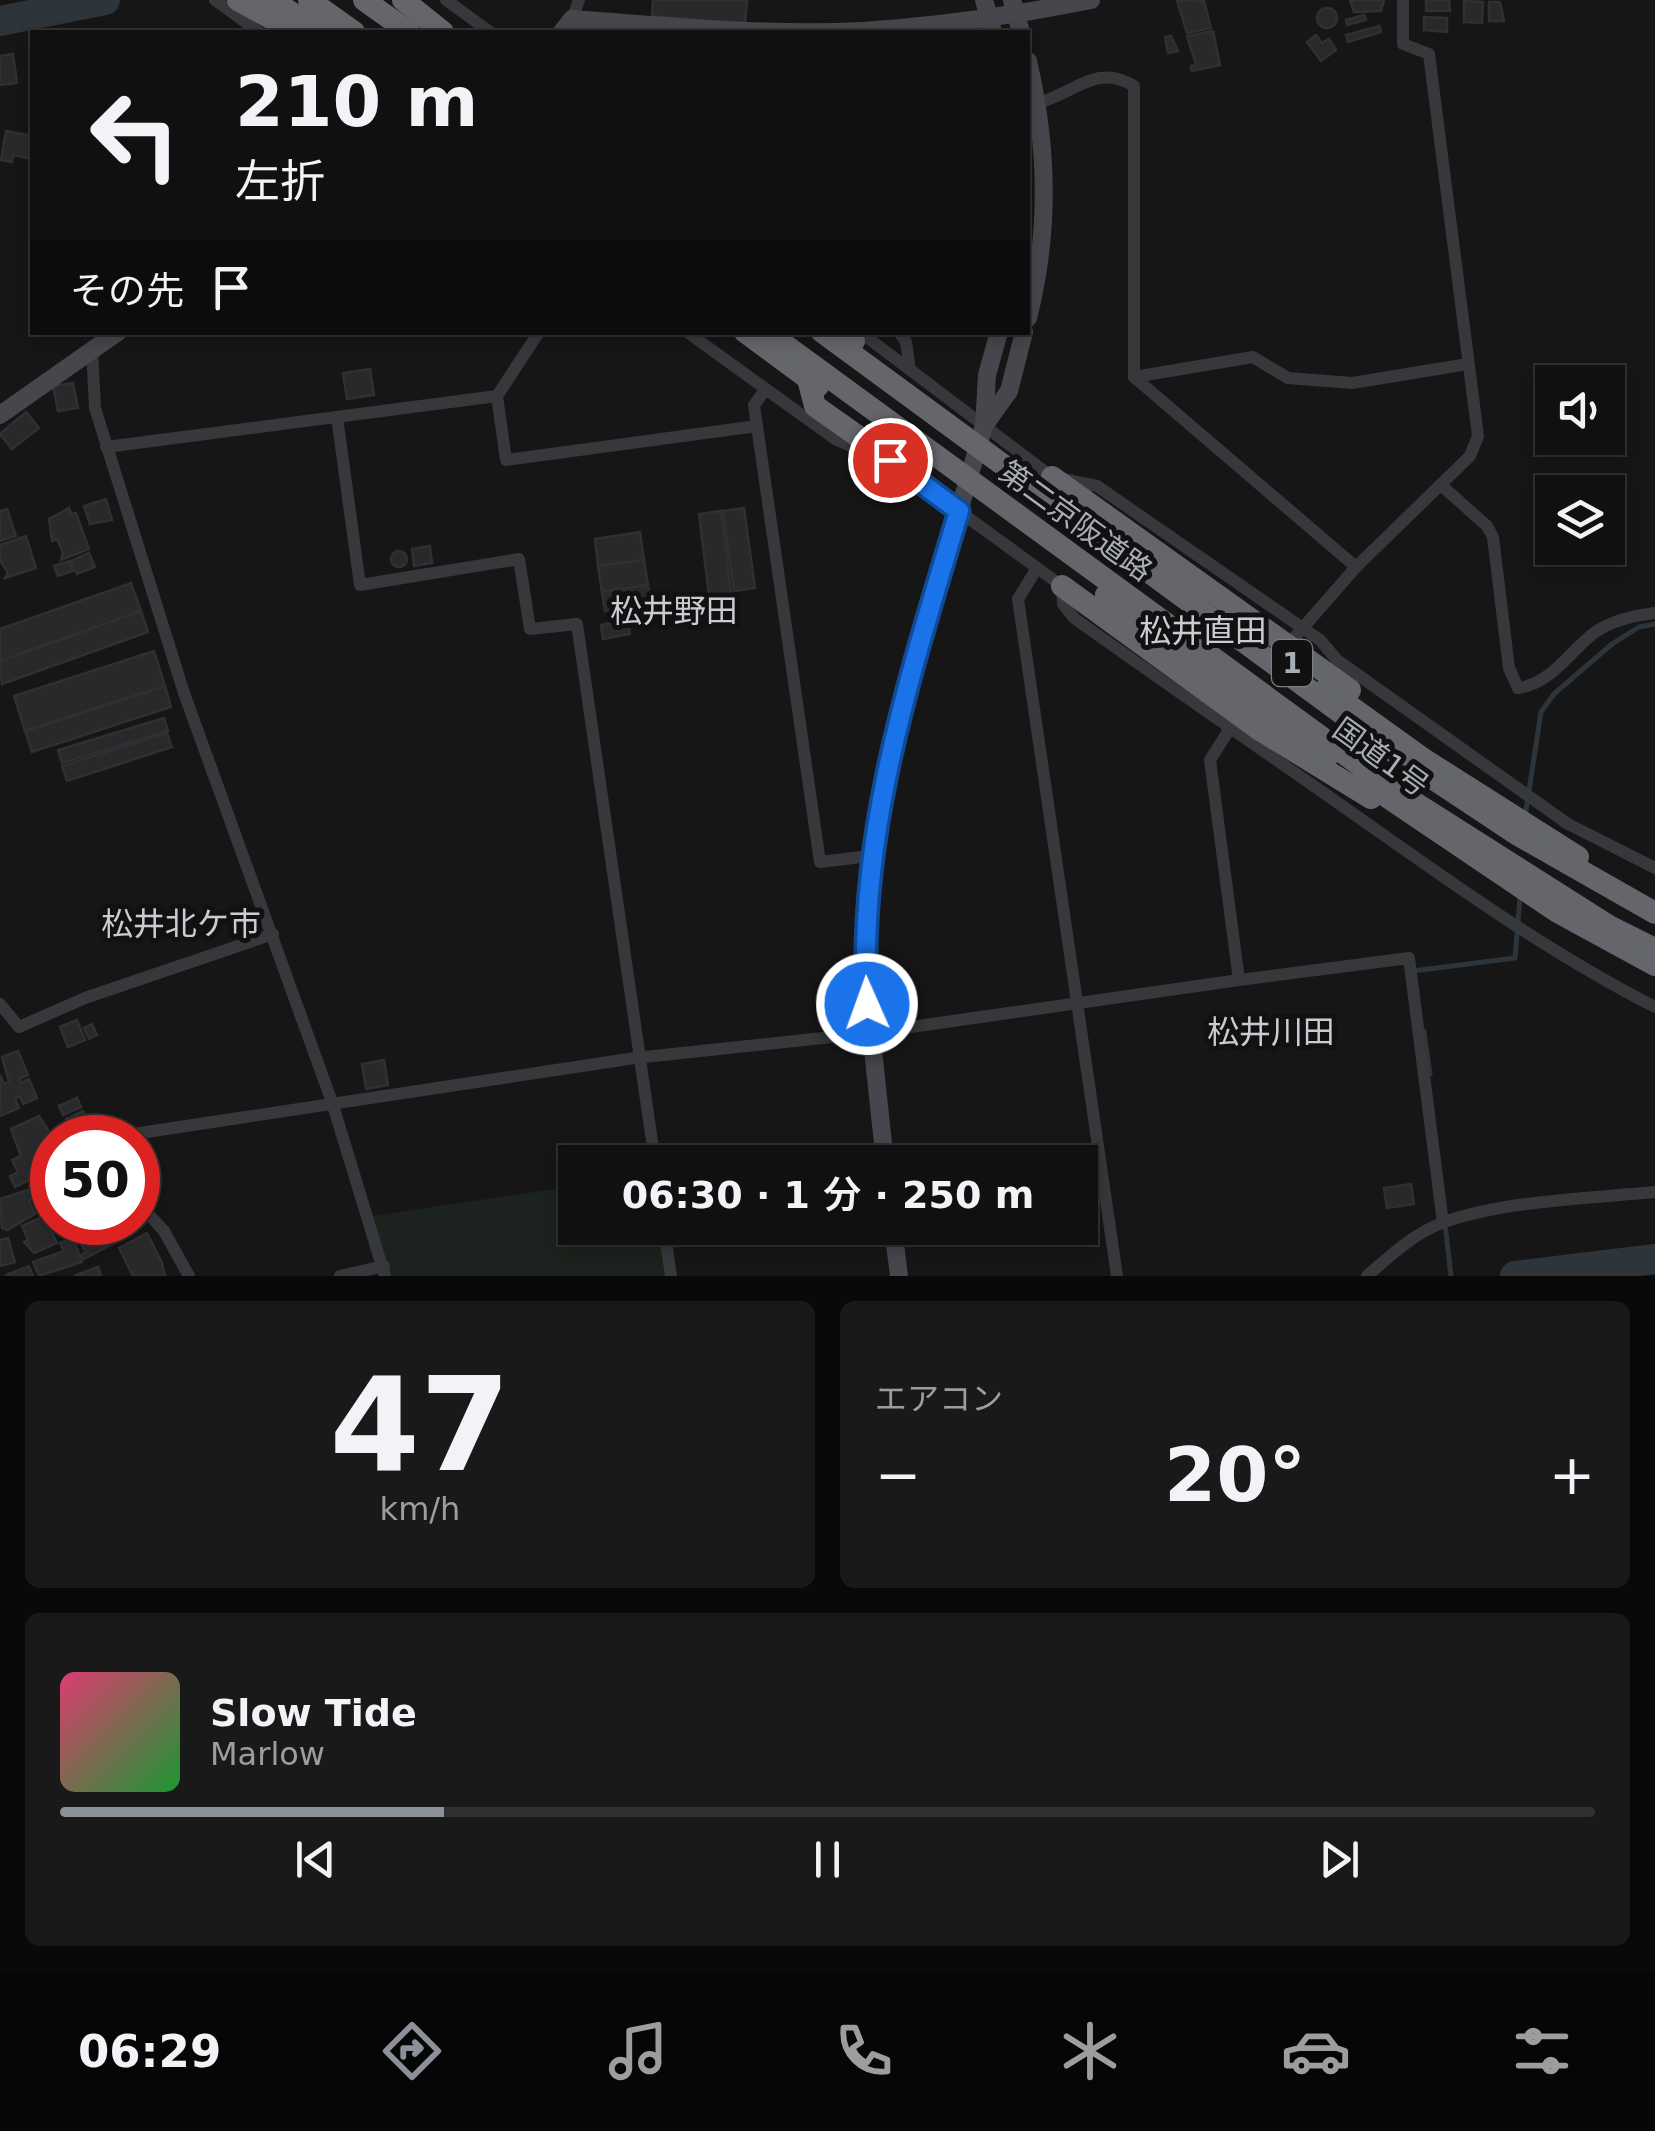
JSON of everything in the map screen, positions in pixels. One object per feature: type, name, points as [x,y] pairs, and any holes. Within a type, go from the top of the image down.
[{"type":"highway","points":[[238,0],[292,30]]},
{"type":"highway","points":[[272,0],[318,30]]},
{"type":"highway","points":[[309,0],[351,30]]},
{"type":"highway","points":[[364,0],[405,30]]},
{"type":"highway","points":[[402,0],[440,30]]},
{"type":"highway","name":"国道1号","points":[[749,335],[1403,810],[1556,911],[1655,965]]},
{"type":"highway","name":"第二京阪道路","points":[[771,335],[1387,785],[1594,916],[1655,948]]},
{"type":"highway","name":"第二京阪道路","points":[[826,335],[1406,760],[1518,835],[1652,903]]},
{"type":"highway","name":"国道1号","points":[[852,336],[1135,550],[1449,776],[1652,903]]},
{"type":"highway","points":[[815,384],[815,406],[890,460]]},
{"type":"highway","points":[[1052,477],[1382,714],[1449,776]]},
{"type":"highway","points":[[1062,586],[1260,730],[1373,799],[1403,810]]},
{"type":"main road","points":[[984,0],[991,26]]},
{"type":"main road","points":[[888,30],[991,26],[1017,16],[1092,0]]},
{"type":"main road","points":[[567,26],[696,30]]},
{"type":"main road","points":[[1030,70],[1044,173],[1044,239],[1030,308]]},
{"type":"main road","points":[[0,416],[114,335]]},
{"type":"main road","points":[[883,1145],[869,1033],[864,914],[870,856],[910,678],[984,426],[987,375],[999,335]]},
{"type":"main road","points":[[984,426],[1009,391],[1023,335]]},
{"type":"main road","points":[[895,1245],[899,1276]]},
{"type":"street","points":[[215,0],[256,30]]},
{"type":"street","points":[[446,0],[487,30]]},
{"type":"street","points":[[567,26],[580,0]]},
{"type":"street","points":[[1299,634],[1356,568],[1470,456],[1478,436],[1429,54],[1403,44],[1403,0]]},
{"type":"street","points":[[1037,103],[1052,100],[1080,81],[1105,76],[1134,86],[1134,377],[1356,568]]},
{"type":"street","points":[[537,335],[497,396],[506,460],[757,426]]},
{"type":"street","points":[[691,335],[835,439],[890,460],[1062,586],[1063,604],[1074,618],[1233,724],[1440,878],[1605,981],[1655,1007]]},
{"type":"street","points":[[901,335],[906,342],[910,370]]},
{"type":"street","points":[[852,336],[910,370],[1052,477],[1097,486],[1568,824],[1655,868]]},
{"type":"street","points":[[92,350],[95,408],[106,447],[184,692],[332,1102],[384,1271],[340,1276]]},
{"type":"street","points":[[1134,377],[1253,357],[1288,378],[1352,383],[1468,364]]},
{"type":"street","points":[[764,390],[754,406],[820,862],[870,856]]},
{"type":"street","points":[[106,447],[497,396]]},
{"type":"street","points":[[337,417],[360,585],[519,559],[530,629],[576,624],[653,1145]]},
{"type":"street","points":[[1441,485],[1493,537],[1509,668],[1518,688],[1537,685],[1597,631],[1627,618],[1655,613]]},
{"type":"street","points":[[1037,568],[1018,600],[1117,1276]]},
{"type":"street","points":[[1233,724],[1210,760],[1239,980]]},
{"type":"street","points":[[0,1004],[19,1028],[85,998],[272,934]]},
{"type":"street","points":[[160,1130],[640,1058],[869,1033],[1408,958],[1442,1223]]},
{"type":"street","points":[[1368,1276],[1400,1247],[1442,1223],[1550,1201],[1655,1192]]},
{"type":"street","points":[[160,1227],[189,1276]]},
{"type":"street","points":[[666,1245],[671,1276]]},
{"type":"shaded area","points":[[558,1189],[558,1245],[661,1245],[666,1276],[385,1276],[372,1216]]},
{"type":"building","points":[[653,0],[747,0],[745,24],[652,16]]},
{"type":"building","points":[[1177,0],[1204,1],[1211,28],[1187,33]]},
{"type":"building","points":[[1350,0],[1384,0],[1381,11],[1354,12]]},
{"type":"building","points":[[1426,0],[1449,0],[1450,11],[1426,11]]},
{"type":"building","points":[[1464,1],[1483,2],[1482,23],[1464,22]]},
{"type":"building","points":[[1489,2],[1500,2],[1504,21],[1489,21]]},
{"type":"building","points":[[1323,8],[1331,8],[1337,18],[1331,28],[1323,28],[1317,22],[1317,14]]},
{"type":"building","points":[[1364,15],[1366,20],[1347,25],[1346,20]]},
{"type":"building","points":[[1424,17],[1447,18],[1447,32],[1424,30]]},
{"type":"building","points":[[1379,26],[1381,32],[1348,42],[1346,35]]},
{"type":"building","points":[[1213,31],[1220,65],[1192,71],[1191,66],[1196,65],[1187,36]]},
{"type":"building","points":[[1316,35],[1322,43],[1329,39],[1336,50],[1321,61],[1307,42]]},
{"type":"building","points":[[1171,36],[1178,51],[1168,53],[1165,37]]},
{"type":"building","points":[[13,54],[17,83],[0,85],[0,56]]},
{"type":"building","points":[[6,131],[30,136],[30,159],[13,155],[12,162],[1,160]]},
{"type":"building","points":[[370,369],[374,395],[347,399],[343,373]]},
{"type":"building","points":[[73,383],[78,408],[58,411],[53,386]]},
{"type":"building","points":[[26,412],[39,428],[12,449],[0,434]]},
{"type":"building","points":[[106,499],[112,520],[90,524],[84,506]]},
{"type":"building","points":[[69,508],[71,514],[76,513],[89,549],[61,560],[63,553],[57,539],[52,541],[49,519]]},
{"type":"building","points":[[744,508],[755,588],[734,591],[723,511]]},
{"type":"building","points":[[7,509],[16,536],[0,541],[0,511]]},
{"type":"building","points":[[721,511],[731,592],[709,595],[699,514]]},
{"type":"building","points":[[640,532],[644,560],[598,566],[595,539]]},
{"type":"building","points":[[26,536],[36,568],[5,578],[8,573],[0,560],[0,545]]},
{"type":"building","points":[[430,546],[432,563],[414,566],[412,549]]},
{"type":"building","points":[[399,551],[407,559],[399,567],[391,559]]},
{"type":"building","points":[[89,553],[95,567],[77,574],[71,561]]},
{"type":"building","points":[[644,560],[648,585],[602,592],[598,566]]},
{"type":"building","points":[[69,561],[73,571],[58,576],[54,566]]},
{"type":"building","points":[[131,583],[141,611],[0,661],[0,629]]},
{"type":"building","points":[[648,585],[651,604],[605,611],[602,592]]},
{"type":"building","points":[[141,611],[148,632],[2,684],[0,661]]},
{"type":"building","points":[[628,619],[630,634],[603,639],[601,625]]},
{"type":"building","points":[[154,651],[165,686],[25,731],[14,696]]},
{"type":"building","points":[[165,686],[171,707],[32,752],[25,731]]},
{"type":"building","points":[[164,718],[168,731],[62,763],[58,750]]},
{"type":"building","points":[[167,733],[172,747],[67,781],[62,766]]},
{"type":"building","points":[[77,1020],[85,1040],[68,1047],[60,1027]]},
{"type":"building","points":[[92,1024],[97,1035],[89,1039],[84,1028]]},
{"type":"building","points":[[18,1051],[28,1075],[19,1079],[21,1083],[29,1079],[37,1098],[23,1104],[20,1096],[15,1098],[19,1108],[0,1116],[0,1075],[4,1084],[9,1082],[2,1057]]},
{"type":"building","points":[[384,1060],[388,1085],[366,1089],[362,1064]]},
{"type":"building","points":[[77,1098],[81,1107],[63,1115],[59,1106]]},
{"type":"building","points":[[30,1120],[30,1180],[15,1187],[10,1176],[18,1172],[12,1160],[21,1156],[11,1129]]},
{"type":"building","points":[[1411,1184],[1414,1204],[1387,1208],[1384,1188]]},
{"type":"building","points":[[30,1189],[30,1217],[7,1230],[2,1228],[0,1199]]},
{"type":"building","points":[[30,1223],[30,1245],[52,1245],[34,1253],[24,1242],[28,1240],[22,1226]]},
{"type":"building","points":[[8,1238],[15,1262],[0,1266],[0,1240]]},
{"type":"building","points":[[61,1245],[76,1245],[82,1262],[39,1276],[33,1262],[64,1251]]},
{"type":"building","points":[[82,1245],[111,1245],[84,1259],[81,1255],[86,1252]]},
{"type":"building","points":[[153,1245],[165,1276],[133,1276],[119,1248]]},
{"type":"building","points":[[29,1266],[33,1276],[6,1276],[6,1275]]},
{"type":"building","points":[[98,1267],[101,1276],[74,1276]]},
{"type":"waterway","points":[[0,21],[105,0]]},
{"type":"waterway","points":[[1525,817],[1541,712],[1554,694],[1612,644],[1639,627],[1655,624]]},
{"type":"waterway","points":[[1413,971],[1515,958],[1520,897]]},
{"type":"waterway","points":[[1424,1031],[1430,1074]]},
{"type":"waterway","points":[[1445,1224],[1451,1276]]},
{"type":"waterway","points":[[1515,1276],[1655,1259]]},
{"type":"district","name":"松井野田","points":[[674,611]]},
{"type":"district","name":"松井直田","points":[[1203,631]]},
{"type":"district","name":"松井北ケ市","points":[[181,924]]},
{"type":"district","name":"松井川田","points":[[1271,1032]]},
{"type":"route","points":[[867,1004],[864,914],[882,787],[959,511],[890,460]]}]
